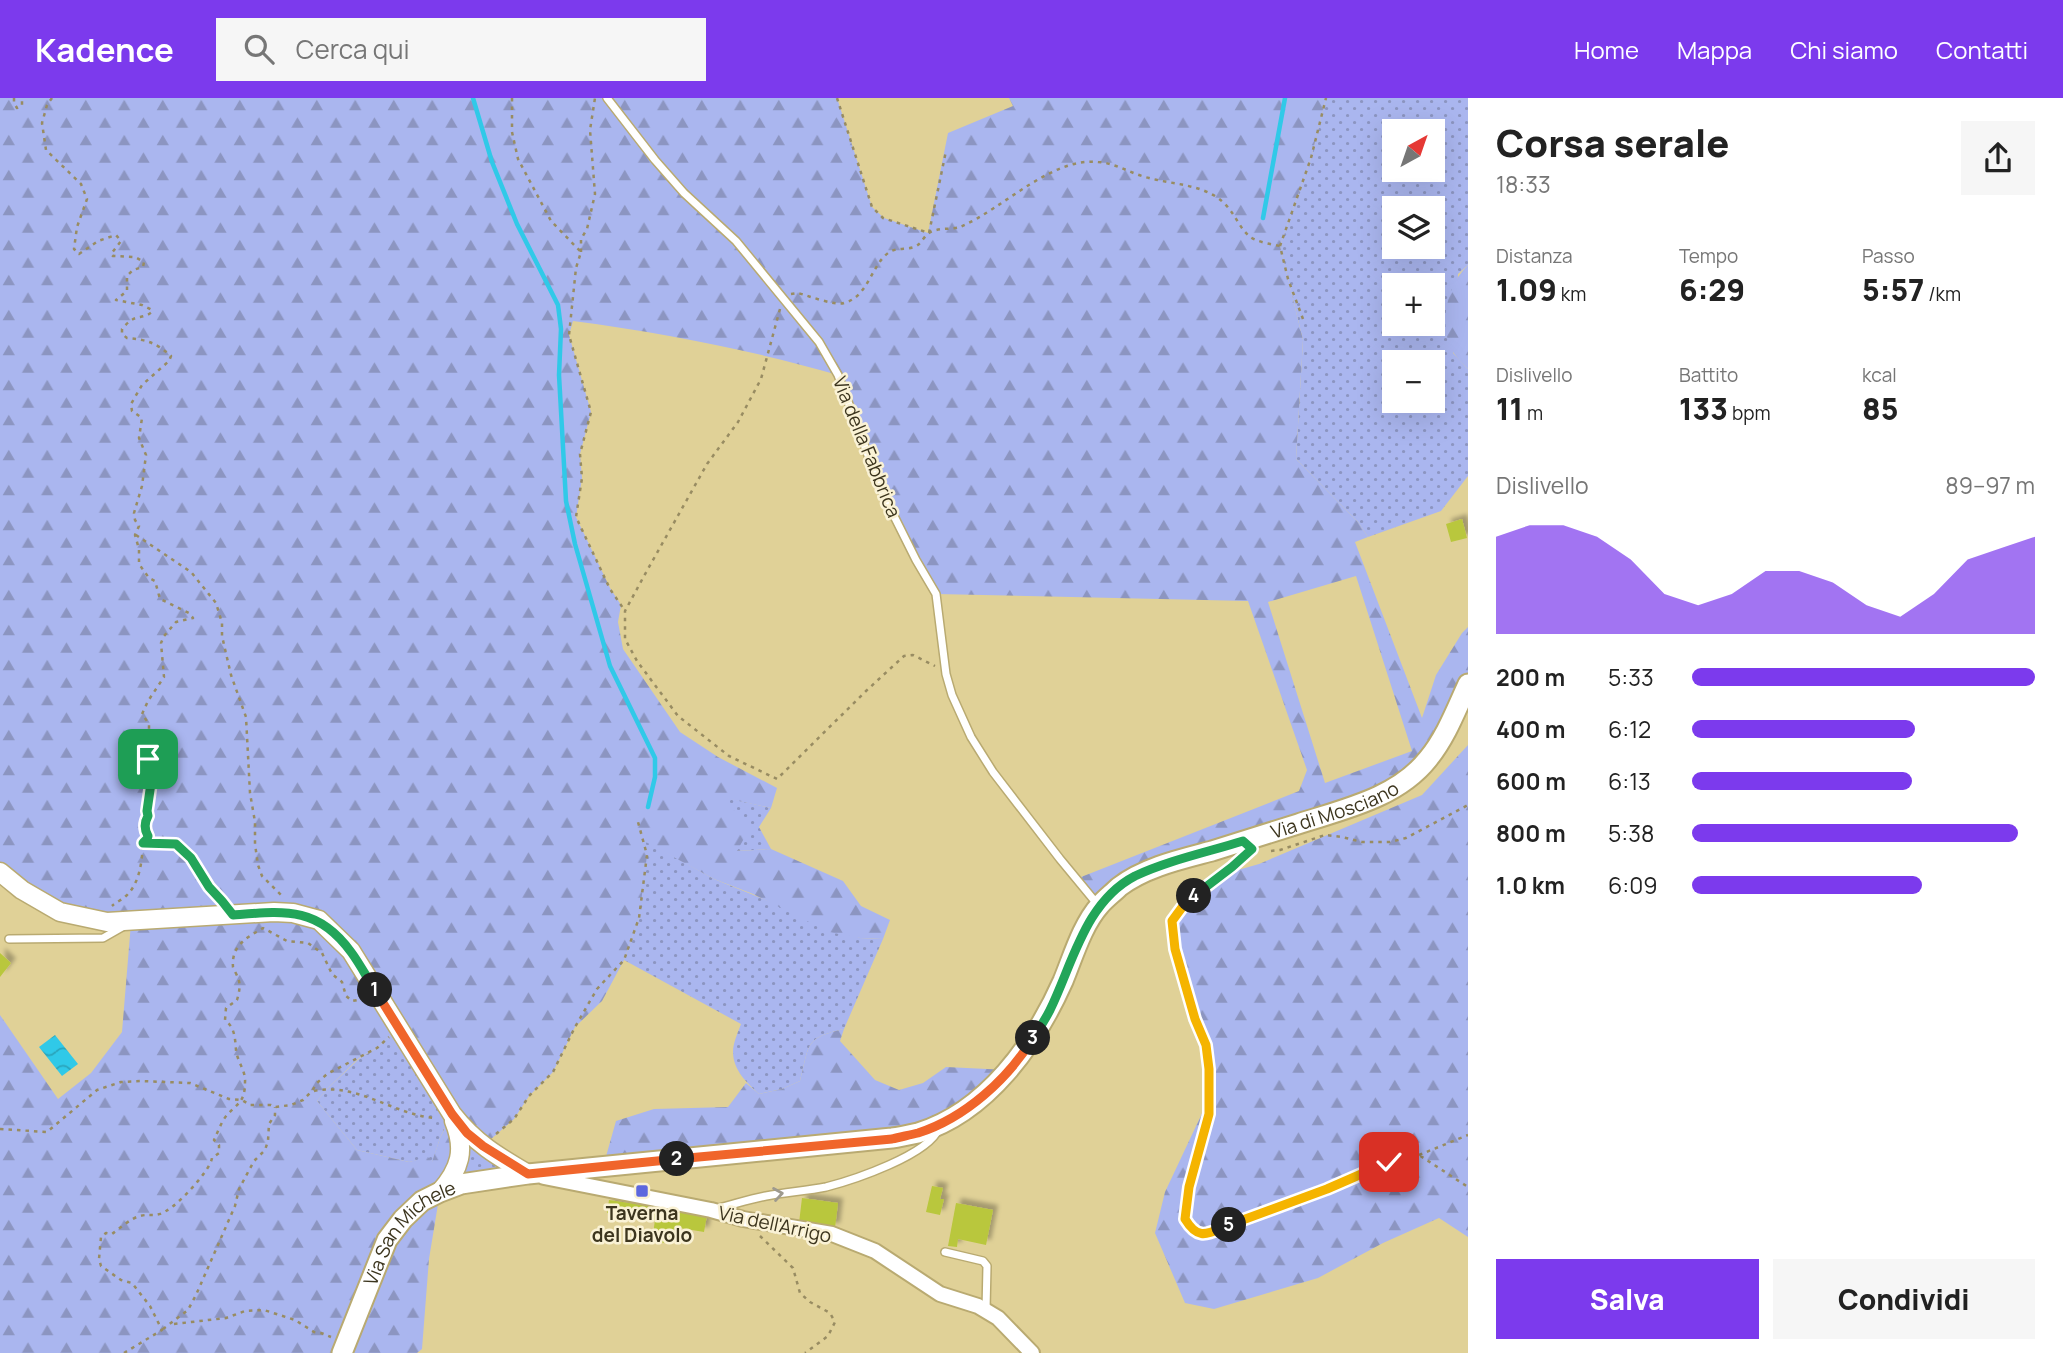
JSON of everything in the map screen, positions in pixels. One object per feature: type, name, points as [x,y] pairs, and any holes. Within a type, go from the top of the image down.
[{"type":"main road","name":"Via di Mosciano","points":[[528,1174],[892,1139],[919,1133],[942,1122],[961,1112],[998,1083],[1031,1042],[1049,1012],[1086,927],[1099,905],[1135,877],[1183,859],[1358,805],[1388,792],[1428,760],[1444,736],[1468,684]]},
{"type":"main road","name":"Via San Michele","points":[[344,1350],[387,1240],[403,1219],[422,1201],[461,1184],[528,1174]]},
{"type":"street","points":[[0,872],[22,890],[60,912],[107,922],[274,912],[293,913],[319,920],[351,951],[452,1114],[467,1133],[528,1174]]},
{"type":"street","points":[[440,1192],[457,1168],[461,1148],[460,1135],[452,1114]]},
{"type":"street","name":"Via dell'Arrigo","points":[[528,1174],[711,1210],[743,1219],[832,1234],[876,1251],[940,1294],[978,1306],[998,1318],[1032,1353]]},
{"type":"lane","name":"Via della Fabbrica","points":[[607,98],[655,160],[684,193],[736,241],[819,342],[838,375],[881,490],[916,561],[936,594],[946,674],[971,737],[993,772],[1099,905]]},
{"type":"lane","points":[[9,939],[103,938],[131,922]]},
{"type":"lane","points":[[711,1210],[765,1196],[824,1187],[864,1175],[929,1143],[937,1135],[942,1122]]},
{"type":"lane","points":[[945,1252],[983,1261],[987,1266],[986,1311]]},
{"type":"path","points":[[14,98],[18,108],[22,105],[22,98]]},
{"type":"path","points":[[52,98],[42,122],[46,150],[80,184],[87,199],[77,227],[74,249],[79,254],[98,241],[116,235],[121,241],[111,254],[113,256],[135,257],[144,262],[143,267],[133,270],[127,276],[127,291],[116,300],[142,304],[152,312],[147,316],[134,317],[122,328],[122,334],[127,338],[141,338],[159,346],[171,356],[169,361],[142,385],[131,404],[132,411],[142,418],[139,438],[146,454],[142,486],[135,507],[135,520],[139,526],[135,535],[139,564],[149,578],[155,581],[160,599],[189,613],[193,618],[176,622],[161,643],[164,677],[142,714],[149,724],[149,750],[144,772],[151,783],[145,822],[148,836],[143,843],[138,876],[126,896],[113,904],[107,922]]},
{"type":"path","points":[[512,98],[512,132],[518,159],[551,221],[581,253]]},
{"type":"path","points":[[595,98],[590,130],[596,194],[587,229],[581,239],[569,335],[591,412],[580,454],[582,478],[576,517],[610,589],[625,611]]},
{"type":"path","points":[[837,98],[872,207],[883,218],[929,233],[958,228],[1069,163],[1097,161],[1119,166],[1147,178],[1180,183],[1214,195],[1229,206],[1250,238],[1280,246]]},
{"type":"path","points":[[1303,319],[1288,279],[1280,246],[1311,158],[1326,98]]},
{"type":"path","points":[[946,150],[929,233],[923,242],[886,254],[865,287],[853,300],[840,305],[798,293],[783,297],[761,379],[738,422],[707,464],[687,498],[625,611],[625,639],[637,661],[678,716],[729,755],[777,779],[904,656],[913,655],[946,674]]},
{"type":"path","points":[[135,535],[191,572],[216,603],[232,675],[246,718],[250,793],[258,865],[262,876],[286,900],[293,913]]},
{"type":"path","points":[[1269,851],[1325,835],[1362,842],[1390,842],[1406,838],[1468,805]]},
{"type":"path","points":[[483,1146],[514,1119],[529,1096],[553,1072],[597,989],[624,960],[639,918],[646,866],[647,855],[638,822]]},
{"type":"path","points":[[1243,841],[1252,849],[1186,902],[1172,921],[1175,949],[1195,1019],[1206,1045],[1209,1069],[1209,1114],[1189,1187],[1185,1219],[1191,1228],[1197,1233],[1205,1234],[1327,1189],[1389,1162],[1419,1155],[1468,1135]]},
{"type":"path","points":[[143,843],[176,844],[191,858],[209,887],[233,915]]},
{"type":"path","points":[[162,1330],[150,1306],[132,1283],[121,1280],[101,1266],[101,1237],[106,1233],[112,1234],[136,1217],[155,1217],[178,1203],[212,1164],[212,1158],[219,1153],[219,1145],[214,1140],[227,1115],[242,1100],[245,1081],[236,1054],[237,1042],[231,1024],[225,1020],[226,1008],[237,1000],[240,981],[233,968],[235,953],[243,939],[263,928],[288,942],[308,943],[322,953],[331,974],[342,982],[346,996],[352,1001],[377,994]]},
{"type":"path","points":[[0,1129],[47,1132],[97,1090],[121,1082],[190,1083],[250,1105],[290,1105],[303,1100],[327,1074],[377,1048],[399,1027]]},
{"type":"path","points":[[312,1091],[327,1088],[355,1091],[374,1101],[433,1118],[452,1114]]},
{"type":"path","points":[[124,1353],[171,1324],[188,1310],[235,1206],[239,1189],[254,1161],[265,1150],[275,1107]]},
{"type":"path","points":[[1419,1155],[1468,1187]]},
{"type":"path","points":[[743,1219],[793,1268],[800,1293],[830,1313],[835,1322],[828,1336],[805,1353]]},
{"type":"path","points":[[171,1324],[226,1318],[245,1311],[264,1310],[295,1320],[314,1332],[337,1338],[344,1350]]},
{"type":"green space","points":[[0,98],[837,98],[872,207],[884,218],[928,233],[948,133],[1013,106],[1009,98],[1326,98],[1311,158],[1280,246],[1303,340],[1296,459],[1358,522],[1368,537],[1355,542],[1422,718],[1436,675],[1468,627],[1468,684],[1411,776],[1183,859],[1099,906],[1076,879],[1299,791],[1307,770],[1248,601],[936,594],[881,490],[838,375],[707,343],[573,321],[569,335],[591,412],[580,454],[582,478],[576,517],[621,605],[618,622],[623,649],[680,732],[718,757],[777,788],[771,808],[720,797],[751,826],[737,851],[771,849],[843,881],[861,906],[890,920],[883,939],[829,932],[753,894],[714,879],[644,841],[647,855],[639,918],[624,960],[602,1001],[575,1027],[553,1072],[529,1096],[514,1119],[483,1146],[460,1135],[440,1192],[429,1259],[422,1349],[417,1353],[0,1353],[0,1015],[58,1099],[91,1073],[122,1032],[131,923],[60,912],[0,872]],"holes":[[[1356,576],[1412,751],[1325,783],[1268,602]],[[398,1028],[452,1114],[432,1162],[428,1157],[409,1162],[357,1150],[317,1101],[359,1058],[377,1048]]]},
{"type":"green space","points":[[1326,98],[1468,98],[1468,265],[1458,274],[1453,353],[1468,369],[1468,476],[1441,511],[1368,537],[1358,522],[1296,459],[1303,340],[1280,246],[1311,158]]},
{"type":"green space","points":[[1468,265],[1468,369],[1448,342],[1445,319],[1450,295],[1460,274]]},
{"type":"green space","points":[[1468,745],[1468,1237],[1439,1218],[1383,1243],[1318,1278],[1214,1309],[1185,1303],[1155,1233],[1165,1192],[1205,1107],[1200,1042],[1176,927],[1191,903],[1217,876],[1259,864],[1422,795]]},
{"type":"green space","points":[[719,796],[771,808],[759,827],[771,849],[736,851]]},
{"type":"green space","points":[[644,840],[714,879],[860,938],[883,939],[844,1029],[822,1036],[811,1044],[800,1081],[782,1089],[759,1094],[741,1076],[735,1065],[734,1045],[741,1024],[624,960],[639,918]]},
{"type":"green space","points":[[399,1027],[452,1114],[528,1174],[461,1184],[451,1115],[432,1163],[428,1158],[409,1162],[357,1150],[317,1101],[360,1058],[377,1048]]},
{"type":"green space","points":[[844,1029],[840,1041],[875,1080],[899,1090],[923,1083],[946,1067],[1008,1070],[919,1133],[603,1167],[616,1121],[654,1109],[728,1107],[746,1083],[759,1094],[782,1089],[800,1081],[808,1051],[815,1040]]},
{"type":"water","points":[[55,1035],[78,1064],[62,1076],[39,1047]]},
{"type":"building","points":[[1462,519],[1467,538],[1451,542],[1446,524]]},
{"type":"building","points":[[0,953],[11,963],[0,977]]},
{"type":"building","points":[[932,1186],[943,1188],[940,1199],[944,1199],[940,1215],[926,1212]]},
{"type":"building","points":[[802,1198],[838,1203],[835,1228],[799,1223]]},
{"type":"building","points":[[609,1200],[707,1215],[704,1232],[674,1227],[672,1244],[652,1241],[655,1220],[607,1213]]},
{"type":"building","points":[[956,1203],[993,1210],[986,1245],[958,1239],[957,1247],[948,1246]]},
{"type":"waterway","points":[[473,98],[492,162],[517,224],[558,305],[566,501],[575,544],[610,666],[655,758],[655,777],[648,807]]},
{"type":"waterway","points":[[1263,218],[1285,98]]},
{"type":"place","name":"Taverna del Diavolo","points":[[642,1191]]},
{"type":"route","points":[[148,759],[144,772],[151,783],[145,822],[148,836],[143,843],[176,844],[200,869],[209,887],[233,915],[293,913],[319,920],[332,931],[351,951],[452,1114],[467,1133],[503,1160],[528,1174],[892,1139],[919,1133],[961,1112],[998,1083],[1031,1042],[1049,1012],[1086,927],[1099,905],[1120,886],[1135,877],[1183,859],[1243,841],[1252,849],[1186,902],[1172,921],[1175,949],[1195,1019],[1206,1045],[1209,1069],[1209,1114],[1189,1187],[1185,1219],[1197,1233],[1205,1234],[1327,1189],[1389,1162]]}]
